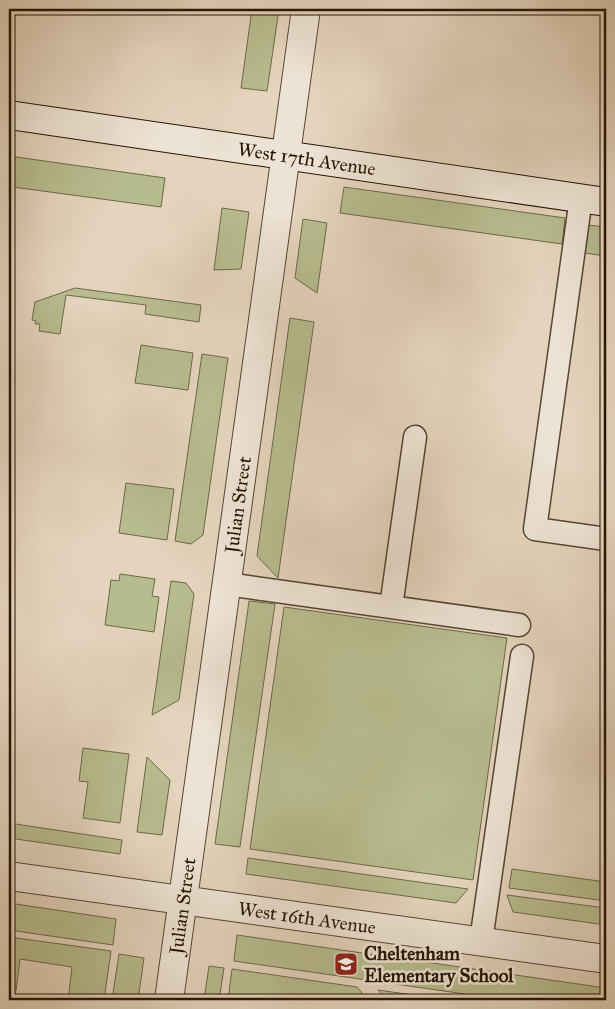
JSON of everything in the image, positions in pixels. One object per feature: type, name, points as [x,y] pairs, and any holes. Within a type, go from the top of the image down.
[{"type":"street","name":"Julian Street","points":[[169,1000],[306,9]]},
{"type":"street","name":"West 17th Avenue","points":[[9,115],[594,200]]},
{"type":"street","name":"West 16th Avenue","points":[[9,876],[606,958]]},
{"type":"lane","points":[[594,200],[535,529],[606,539]]},
{"type":"lane","points":[[391,607],[414,437]]},
{"type":"lane","points":[[227,584],[519,625]]},
{"type":"lane","points":[[482,941],[522,656]]},
{"type":"green space","points":[[252,9],[279,9],[267,91],[241,88]]},
{"type":"green space","points":[[9,156],[165,178],[161,207],[13,187],[9,218]]},
{"type":"green space","points":[[344,187],[565,218],[562,244],[340,213]]},
{"type":"green space","points":[[222,208],[249,212],[241,269],[214,270]]},
{"type":"green space","points":[[303,219],[327,223],[317,293],[295,278]]},
{"type":"green space","points":[[588,225],[606,227],[606,256],[584,253]]},
{"type":"green space","points":[[75,288],[201,305],[199,322],[145,314],[146,305],[66,295],[60,334],[39,331],[40,324],[35,324],[36,321],[32,320],[35,302]]},
{"type":"green space","points":[[290,318],[314,322],[278,578],[257,556]]},
{"type":"green space","points":[[141,345],[193,353],[188,390],[135,383]]},
{"type":"green space","points":[[202,354],[228,358],[203,535],[191,544],[175,541]]},
{"type":"green space","points":[[126,483],[174,489],[167,540],[119,533]]},
{"type":"green space","points":[[120,574],[155,579],[152,596],[159,597],[154,632],[105,625],[111,580],[119,581]]},
{"type":"green space","points":[[171,581],[186,583],[194,594],[179,700],[152,715]]},
{"type":"green space","points":[[249,601],[275,604],[240,847],[215,844]]},
{"type":"green space","points":[[284,607],[507,638],[473,880],[250,849]]},
{"type":"green space","points":[[83,748],[129,754],[120,823],[83,818],[88,782],[79,781]]},
{"type":"green space","points":[[147,757],[170,780],[162,835],[137,832]]},
{"type":"green space","points":[[9,823],[122,840],[120,854],[9,838]]},
{"type":"green space","points":[[248,858],[468,889],[456,903],[246,874]]},
{"type":"green space","points":[[512,869],[606,882],[606,901],[509,888]]},
{"type":"green space","points":[[507,895],[606,908],[606,925],[513,912]]},
{"type":"green space","points":[[9,903],[116,919],[113,945],[9,930]]},
{"type":"green space","points":[[237,935],[606,988],[606,1000],[507,1000],[234,961]]},
{"type":"green space","points":[[9,937],[111,951],[104,1000],[68,1000],[72,967],[20,959],[16,991],[9,990]]},
{"type":"green space","points":[[119,954],[144,958],[138,1000],[112,1000]]},
{"type":"green space","points":[[209,966],[224,968],[219,1000],[204,1000]]},
{"type":"green space","points":[[232,969],[357,987],[368,1000],[228,1000]]},
{"type":"green space","points":[[378,990],[448,1000],[386,1000]]},
{"type":"place","name":"Cheltenham Elementary School","points":[[346,964]]}]
